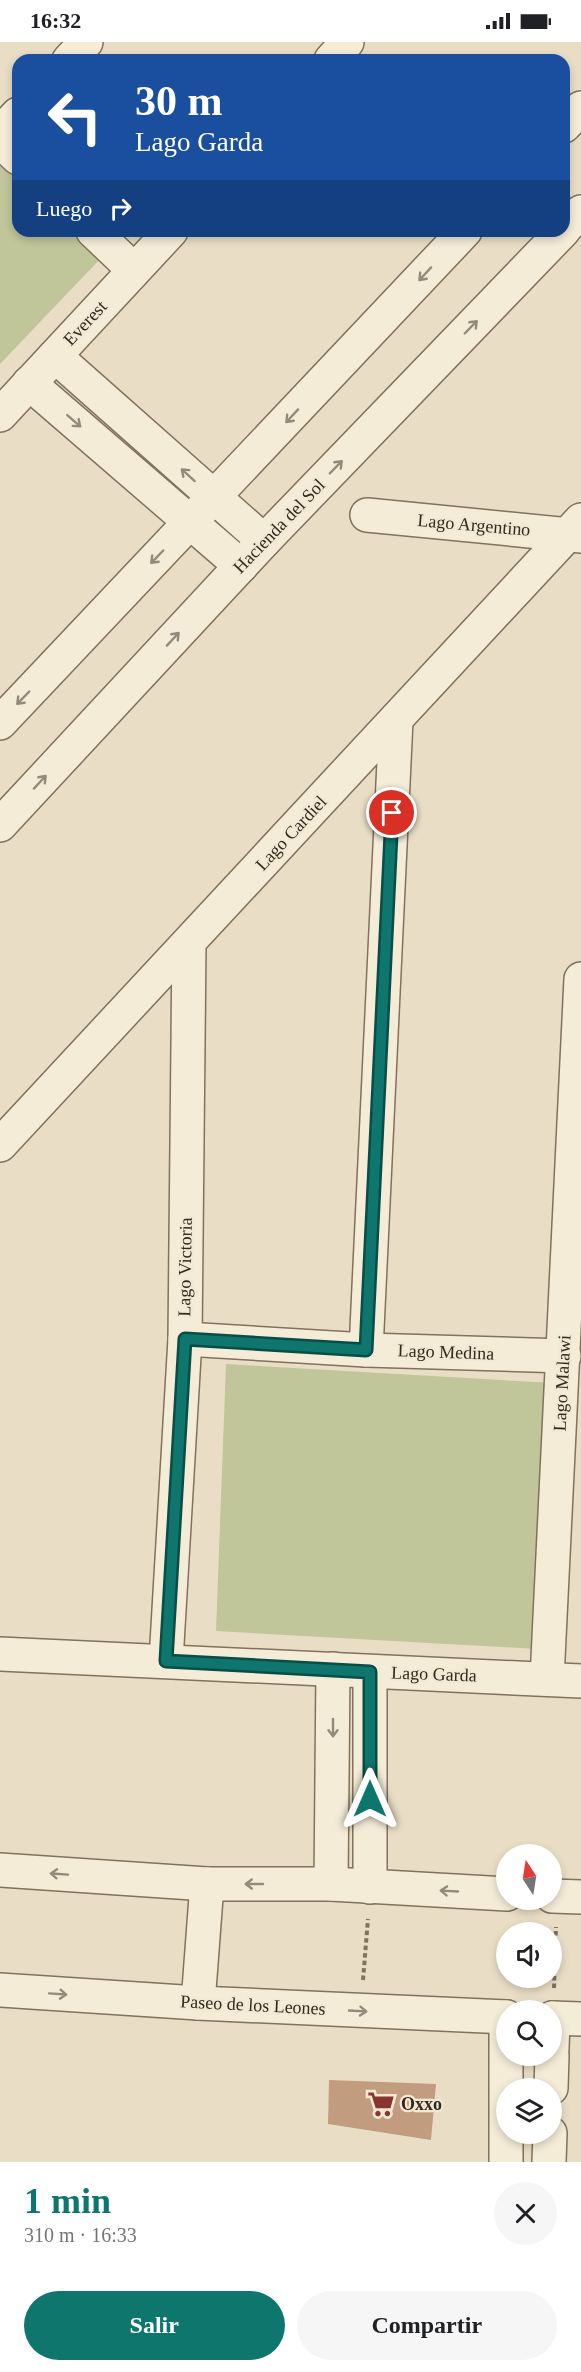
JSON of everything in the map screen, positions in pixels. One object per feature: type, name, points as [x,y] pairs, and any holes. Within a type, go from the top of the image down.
[{"type":"street","points":[[75,54],[86,42]]},
{"type":"street","points":[[336,54],[347,42]]},
{"type":"street","points":[[570,120],[581,108]]},
{"type":"street","points":[[0,133],[12,120]]},
{"type":"street","points":[[0,141],[12,152]]},
{"type":"street","name":"Hacienda del Sol","points":[[570,223],[581,212]]},
{"type":"street","points":[[99,237],[134,270]]},
{"type":"street","name":"Everest","points":[[0,415],[165,237]]},
{"type":"street","points":[[0,723],[459,237]]},
{"type":"street","name":"Hacienda del Sol","points":[[0,825],[264,541],[556,237]]},
{"type":"street","points":[[55,356],[264,541]]},
{"type":"street","points":[[29,383],[241,566]]},
{"type":"street","points":[[112,454],[136,428]]},
{"type":"street","name":"Lago Argentino","points":[[366,514],[577,530]]},
{"type":"street","name":"Lago Cardiel","points":[[0,1145],[396,720],[577,530]]},
{"type":"street","points":[[366,1350],[396,720]]},
{"type":"street","name":"Lago Victoria","points":[[166,1661],[185,1339],[189,944]]},
{"type":"street","name":"Lago Malawi","points":[[547,1679],[581,979]]},
{"type":"street","name":"Lago Medina","points":[[185,1339],[366,1350],[564,1356]]},
{"type":"street","name":"Lago Garda","points":[[0,1654],[581,1681]]},
{"type":"street","points":[[331,1884],[333,1669]]},
{"type":"street","points":[[370,1672],[370,1887]]},
{"type":"street","points":[[332,1775],[370,1778]]},
{"type":"street","points":[[0,1870],[207,1884],[331,1884],[496,1893]]},
{"type":"street","points":[[198,2003],[207,1884]]},
{"type":"street","name":"Paseo de los Leones","points":[[0,1990],[198,2003],[496,2017]]},
{"type":"street","points":[[562,2018],[581,2019]]},
{"type":"street","points":[[506,2066],[506,2162]]},
{"type":"street","points":[[549,2162],[550,2144]]},
{"type":"path","points":[[360,2011],[370,1887]]},
{"type":"path","points":[[554,2000],[563,1896]]},
{"type":"green space","points":[[0,163],[12,174],[12,237],[78,237],[101,258],[0,364]]},
{"type":"green space","points":[[226,1364],[553,1383],[537,1649],[216,1631]]},
{"type":"building","name":"Oxxo","points":[[329,2080],[436,2084],[431,2140],[328,2124]]},
{"type":"place","name":"Oxxo","points":[[381,2104]]},
{"type":"route","points":[[370,1799],[370,1672],[166,1661],[185,1339],[366,1350],[392,813]]}]
